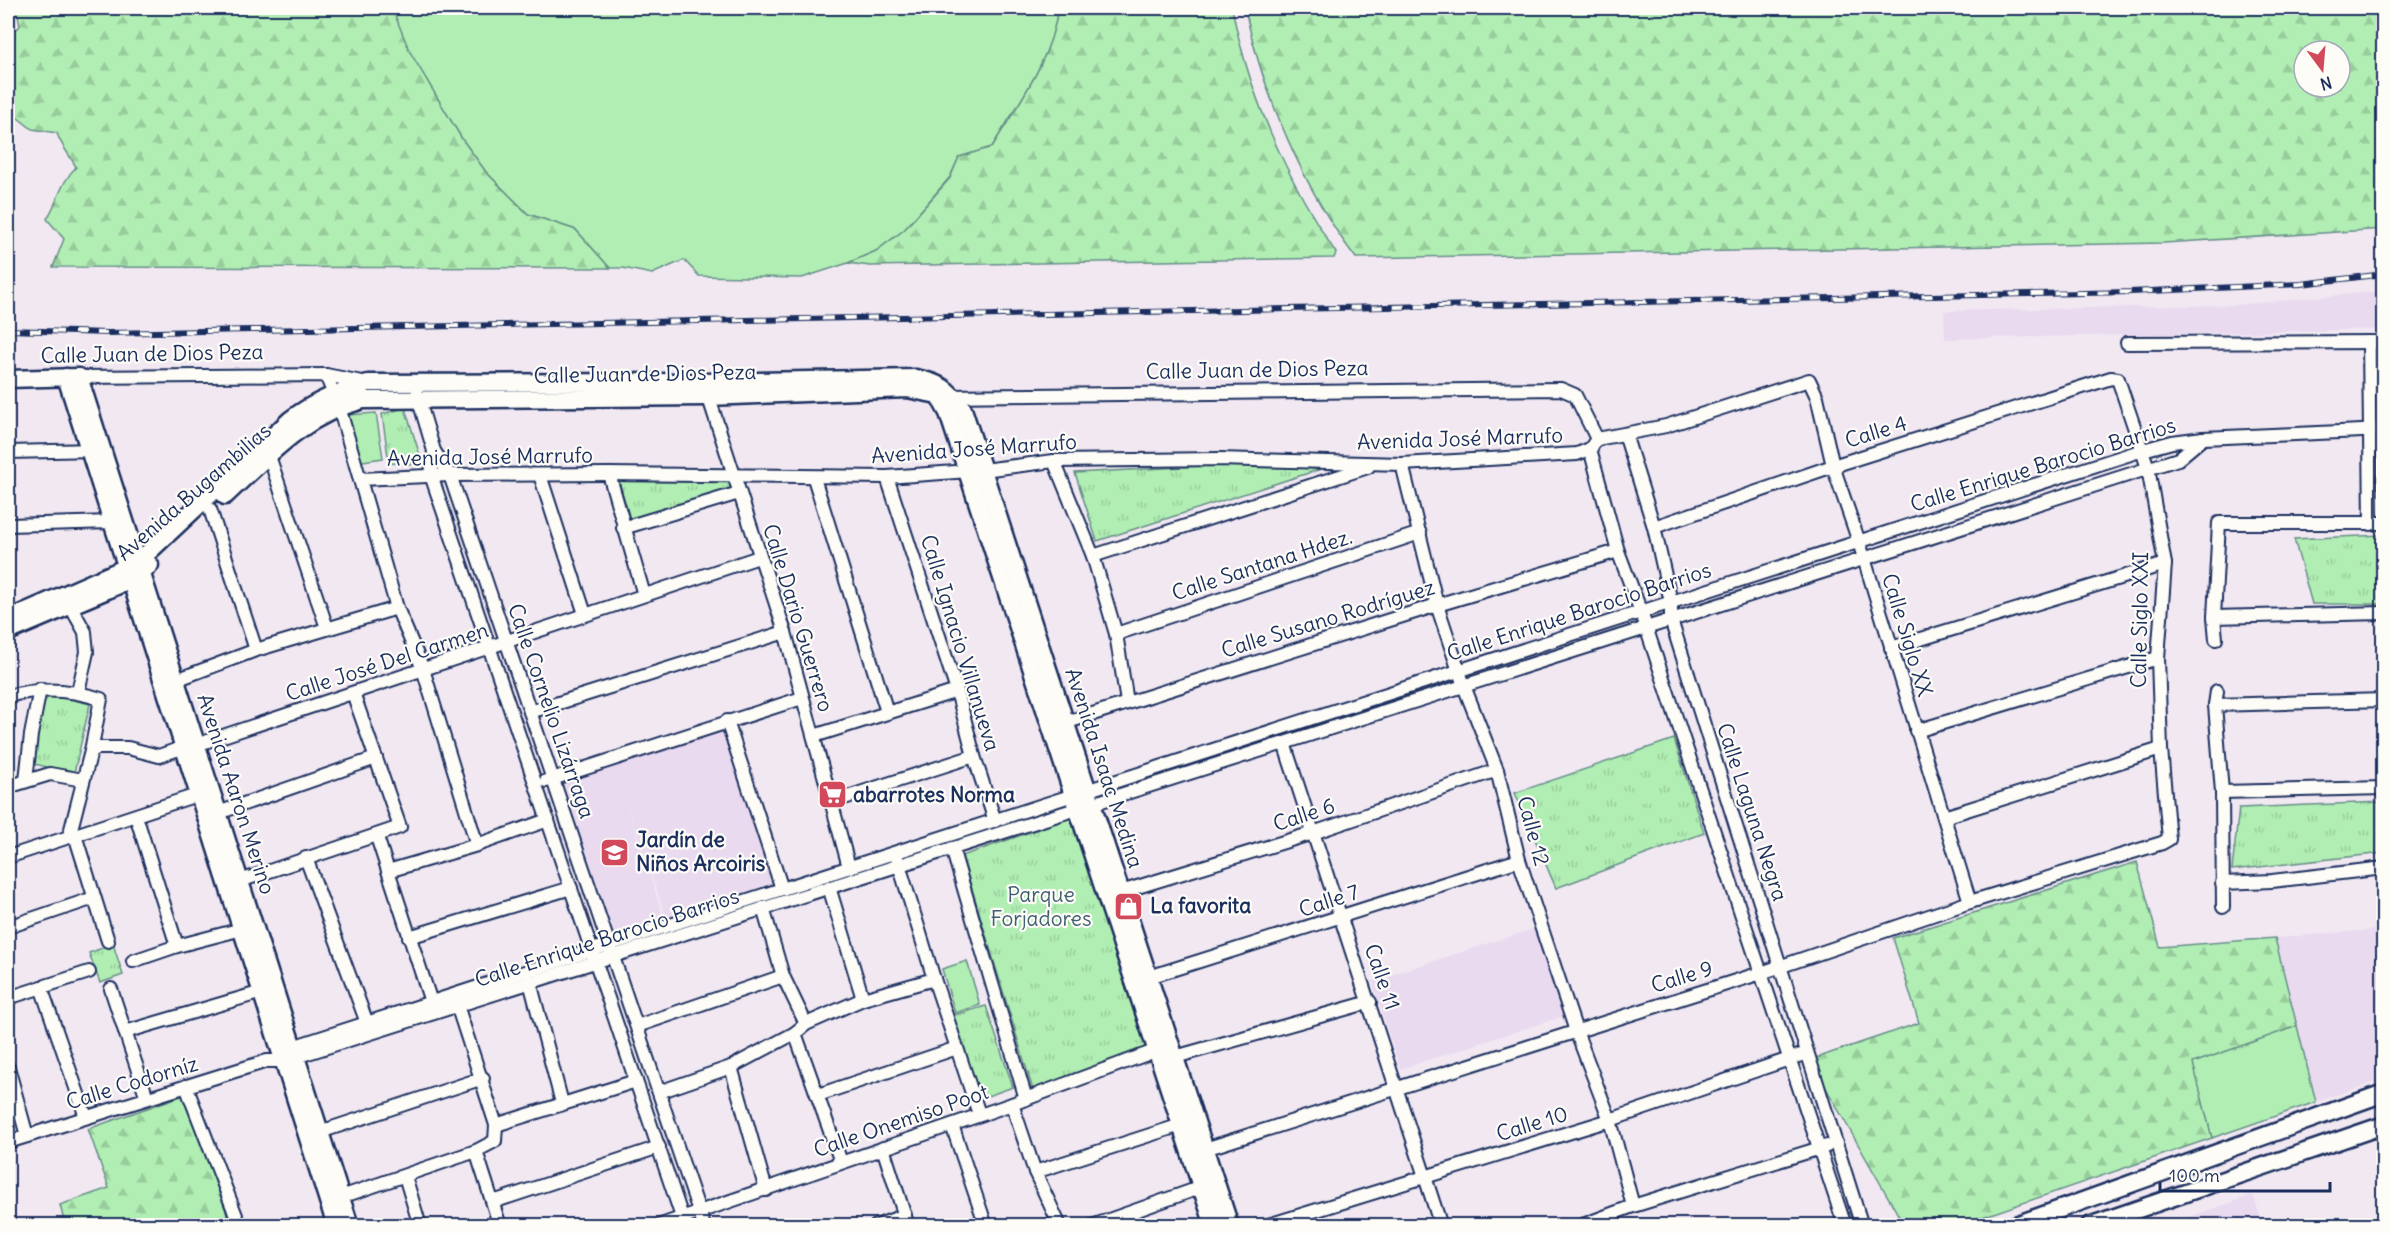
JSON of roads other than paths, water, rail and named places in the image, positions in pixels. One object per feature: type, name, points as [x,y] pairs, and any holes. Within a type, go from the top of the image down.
[{"type":"main road","name":"Calle Juan de Dios Peza","points":[[8,378],[72,377]]},
{"type":"main road","name":"Avenida Aaron Merino","points":[[72,377],[205,792],[242,929],[284,1055],[336,1226]]},
{"type":"main road","name":"Calle Juan de Dios Peza","points":[[336,400],[418,400],[916,378],[936,382],[945,395]]},
{"type":"main road","name":"Calle Juan de Dios Peza","points":[[336,400],[368,383],[706,389]]},
{"type":"main road","name":"Avenida Isaac Medina","points":[[945,395],[963,409],[975,471],[1058,725],[1168,1051],[1205,1149],[1230,1226]]},
{"type":"main road","name":"Avenida Bugambilias","points":[[8,619],[134,571],[266,450],[306,424],[336,400]]},
{"type":"main road","name":"Avenida Aaron Merino","points":[[96,450],[112,522],[134,571],[176,680],[190,746]]},
{"type":"main road","name":"Avenida Bugambilias","points":[[8,632],[70,605],[134,571],[210,509],[266,450]]},
{"type":"main road","name":"Avenida Aaron Merino","points":[[205,792],[218,813],[240,881],[284,1055],[320,1132],[350,1226]]},
{"type":"main road","name":"Avenida Isaac Medina","points":[[1083,799],[1121,892],[1149,977],[1168,1051],[1181,1125],[1214,1226]]},
{"type":"main road","points":[[2013,1226],[2384,1093]]},
{"type":"main road","points":[[2089,1226],[2384,1125]]},
{"type":"main road","points":[[2132,1182],[2141,1208]]},
{"type":"street","points":[[2216,639],[2214,616],[2219,523],[2377,524],[2370,430],[2370,342]]},
{"type":"street","points":[[2127,343],[2384,342]]},
{"type":"street","points":[[326,375],[336,400],[397,608],[423,669],[477,845]]},
{"type":"street","name":"Calle Juan de Dios Peza","points":[[72,377],[326,375],[368,383]]},
{"type":"street","name":"Calle Siglo XXI","points":[[2111,378],[2118,379],[2122,385],[2143,450],[2165,564],[2158,658],[2161,749],[2169,839]]},
{"type":"street","name":"Calle 4","points":[[1654,527],[1833,466],[2111,378]]},
{"type":"street","name":"Calle Siglo XX","points":[[1624,434],[1666,426],[1809,380],[1817,397],[1833,466],[1859,542],[1970,902]]},
{"type":"street","name":"Calle Cornelio Lizárraga","points":[[413,383],[435,451],[450,475],[704,1226]]},
{"type":"street","name":"Calle Dario Guerrero","points":[[706,389],[785,632],[849,867]]},
{"type":"street","name":"Calle Juan de Dios Peza","points":[[945,395],[1561,389]]},
{"type":"street","name":"Calle Laguna Negra","points":[[1561,389],[1575,395],[1594,444],[1618,551],[1641,612],[1845,1226]]},
{"type":"street","points":[[2203,438],[2384,430]]},
{"type":"street","points":[[1594,444],[1624,434]]},
{"type":"street","name":"Calle Laguna Negra","points":[[1624,434],[1654,527],[1671,602],[1671,620],[1862,1226]]},
{"type":"street","name":"Calle Enrique Barocio Barrios","points":[[284,1055],[594,956],[849,867],[952,848],[1083,799],[1459,671],[2143,450],[2172,442],[2203,438]]},
{"type":"street","name":"Calle Enrique Barocio Barrios","points":[[611,950],[830,887],[994,821],[1083,799],[1284,743],[2178,459],[2203,438]]},
{"type":"street","name":"Avenida José Marrufo","points":[[360,479],[450,475],[609,474],[887,477],[975,471],[1054,461],[1219,459],[1402,464],[1577,454],[1594,444]]},
{"type":"street","points":[[8,452],[96,450]]},
{"type":"street","points":[[266,450],[327,628]]},
{"type":"street","name":"Calle Cornelio Lizárraga","points":[[435,451],[431,476],[684,1221]]},
{"type":"street","points":[[1054,461],[1093,556],[1116,634],[1127,702]]},
{"type":"street","points":[[1093,556],[1378,464]]},
{"type":"street","name":"Calle 12","points":[[1402,464],[1437,605],[1464,686],[1497,771],[1519,860],[1576,1030],[1610,1120],[1633,1206]]},
{"type":"street","points":[[609,474],[644,596]]},
{"type":"street","points":[[540,475],[585,614]]},
{"type":"street","name":"Calle Ignacio Villanueva","points":[[887,477],[957,691],[994,821]]},
{"type":"street","points":[[814,478],[887,712]]},
{"type":"street","points":[[623,528],[739,494]]},
{"type":"street","points":[[210,509],[256,650]]},
{"type":"street","points":[[8,525],[112,522]]},
{"type":"street","name":"Calle Santana Hdez.","points":[[1116,634],[1420,533]]},
{"type":"street","name":"Calle Susano Rodríguez","points":[[1058,725],[1437,605],[1618,551]]},
{"type":"street","name":"Calle José Del Carmen","points":[[91,751],[98,748],[128,748],[159,756],[507,643],[585,614],[759,557]]},
{"type":"street","points":[[1891,648],[2165,564]]},
{"type":"street","points":[[70,605],[85,632],[87,652],[78,692]]},
{"type":"street","points":[[176,680],[256,650],[397,608]]},
{"type":"street","points":[[2214,616],[2384,613]]},
{"type":"street","points":[[530,712],[785,632]]},
{"type":"street","points":[[1916,731],[2158,658]]},
{"type":"street","points":[[26,780],[31,735],[40,689]]},
{"type":"street","points":[[8,696],[40,689],[78,692],[101,699],[72,836],[108,941]]},
{"type":"street","points":[[814,736],[957,691]]},
{"type":"street","points":[[2217,691],[2215,705],[2222,792],[2223,907]]},
{"type":"street","points":[[240,881],[377,837],[400,827],[353,693]]},
{"type":"street","points":[[536,785],[802,698]]},
{"type":"street","points":[[2215,705],[2384,700]]},
{"type":"street","points":[[727,721],[782,889]]},
{"type":"street","name":"Calle 11","points":[[1284,743],[1441,1226]]},
{"type":"street","points":[[1944,817],[2161,749]]},
{"type":"street","points":[[832,802],[974,756]]},
{"type":"street","points":[[218,813],[376,758]]},
{"type":"street","name":"Calle 6","points":[[1121,892],[1313,833],[1497,771]]},
{"type":"street","points":[[8,785],[50,774],[83,780]]},
{"type":"street","points":[[2222,792],[2384,788]]},
{"type":"street","points":[[8,857],[205,792]]},
{"type":"street","points":[[136,816],[177,946]]},
{"type":"street","points":[[388,871],[477,845],[548,820]]},
{"type":"street","points":[[1713,827],[1734,820]]},
{"type":"street","points":[[377,837],[430,1002]]},
{"type":"street","name":"Calle 9","points":[[1205,1149],[1761,973],[1970,902],[2169,839]]},
{"type":"street","points":[[952,848],[1026,1099]]},
{"type":"street","points":[[306,858],[367,1023]]},
{"type":"street","points":[[898,859],[934,979],[979,1114]]},
{"type":"street","name":"Calle 7","points":[[1149,977],[1519,860]]},
{"type":"street","points":[[2222,882],[2272,881],[2384,868]]},
{"type":"street","points":[[830,887],[863,999]]},
{"type":"street","points":[[409,937],[571,888]]},
{"type":"street","points":[[8,927],[94,898]]},
{"type":"street","points":[[763,908],[783,976],[806,1024]]},
{"type":"street","points":[[133,961],[177,946],[242,929]]},
{"type":"street","name":"Calle Enrique Barocio Barrios","points":[[284,1055],[430,1002],[456,1000],[530,982],[594,956]]},
{"type":"street","points":[[8,998],[90,972]]},
{"type":"street","points":[[637,1026],[783,976]]},
{"type":"street","points":[[659,1092],[731,1067],[795,1033],[806,1024],[863,999],[934,979]]},
{"type":"street","points":[[530,982],[562,1103]]},
{"type":"street","points":[[41,987],[86,1117]]},
{"type":"street","points":[[111,989],[147,1098]]},
{"type":"street","points":[[125,1032],[262,992]]},
{"type":"street","points":[[341,1197],[476,1151],[495,1141],[496,1125],[483,1078],[456,1000]]},
{"type":"street","name":"Calle Onemiso Poot","points":[[658,1226],[684,1221],[699,1211],[1168,1051],[1370,1002]]},
{"type":"street","points":[[795,1033],[841,1162]]},
{"type":"street","points":[[818,1095],[957,1048]]},
{"type":"street","name":"Calle 10","points":[[1265,1226],[1610,1120],[1808,1053]]},
{"type":"street","name":"Calle Codorníz","points":[[8,1142],[284,1055]]},
{"type":"street","points":[[731,1067],[766,1190]]},
{"type":"street","points":[[8,1071],[27,1136]]},
{"type":"street","points":[[320,1132],[483,1078]]},
{"type":"street","points":[[496,1125],[636,1081]]},
{"type":"street","points":[[186,1086],[240,1226]]},
{"type":"street","points":[[1012,1104],[1035,1172],[1060,1226]]},
{"type":"street","points":[[952,1125],[986,1226]]},
{"type":"street","points":[[1035,1172],[1181,1125]]},
{"type":"street","points":[[1580,1226],[1633,1206],[1836,1143]]},
{"type":"street","points":[[493,1202],[659,1148]]},
{"type":"street","points":[[876,1226],[906,1220],[883,1148]]},
{"type":"street","points":[[476,1151],[500,1226]]},
{"type":"street","points":[[405,1176],[420,1226]]},
{"type":"street","points":[[1092,1226],[1202,1187]]},
{"type":"street","points":[[1131,1212],[1136,1226]]},
{"type":"railway","points":[[8,330],[108,333],[2130,292],[2301,284],[2384,274]]},
{"type":"place","name":"abarrotes Norma","points":[[832,795]]},
{"type":"place","name":"Jardín de Niños Arcoiris","points":[[615,852]]},
{"type":"place","name":"La favorita","points":[[1129,906]]},
{"type":"park label","name":"Parque Forjadores","points":[[1041,907]]}]
